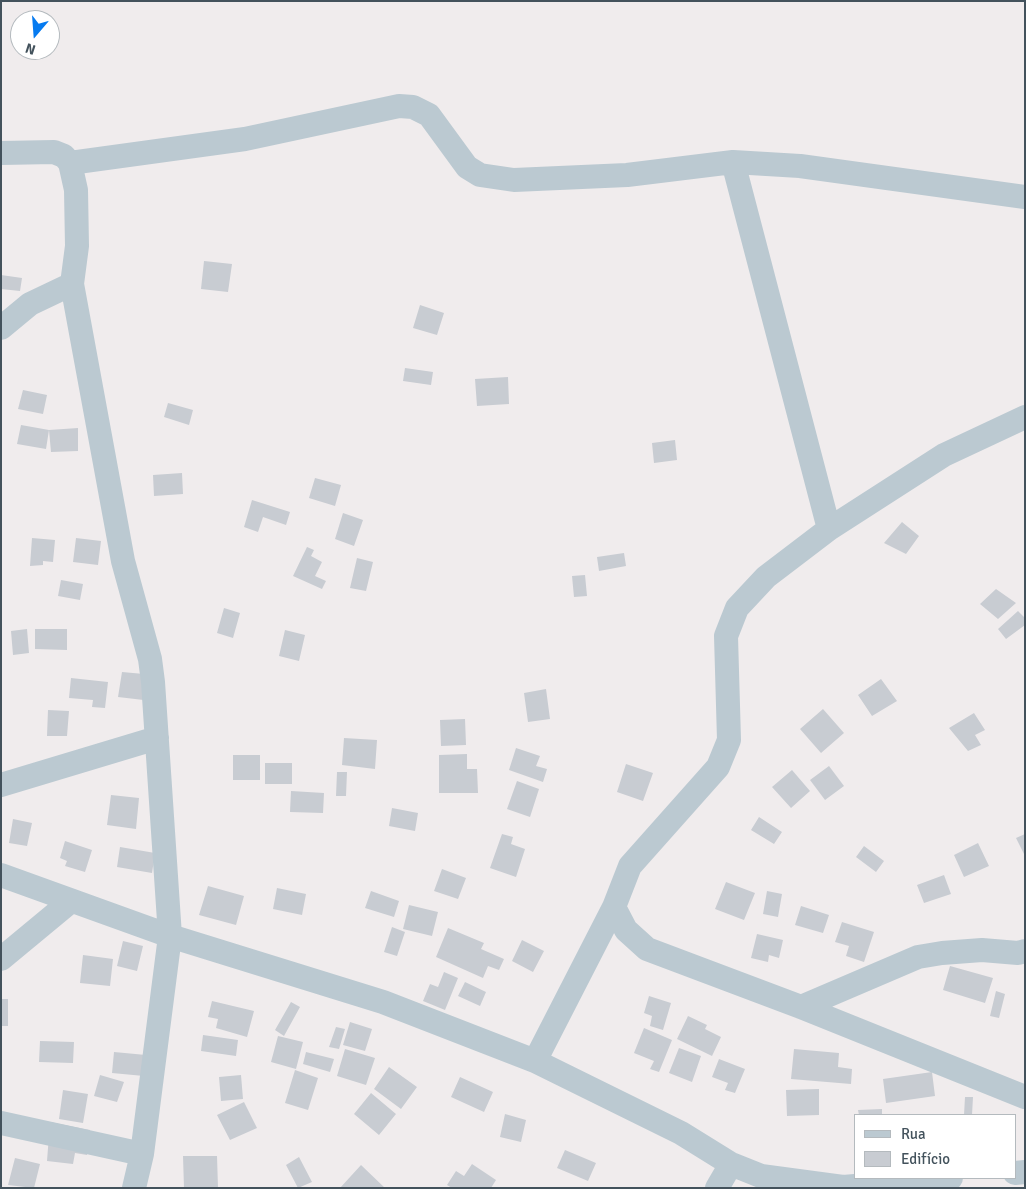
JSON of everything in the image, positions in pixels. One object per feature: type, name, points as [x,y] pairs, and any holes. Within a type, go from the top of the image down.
[{"type":"street","points":[[70,163],[245,139],[399,106],[413,107],[429,115],[467,167],[480,176],[514,180],[626,175],[733,162],[800,166],[1025,197]]},
{"type":"street","points":[[1,153],[54,152],[64,156],[70,163],[76,190],[77,246],[72,284],[123,561],[150,659],[170,936],[142,1154],[134,1188]]},
{"type":"street","points":[[733,162],[829,529]]},
{"type":"street","points":[[1,328],[30,304],[72,284]]},
{"type":"street","points":[[536,1061],[614,907],[630,866],[718,767],[729,740],[726,636],[737,608],[766,577],[829,529],[944,454],[1025,418]]},
{"type":"street","points":[[1,785],[157,738]]},
{"type":"street","points":[[1,875],[170,936],[383,1002],[536,1061],[681,1133],[730,1164],[766,1182],[843,1187],[940,1179]]},
{"type":"street","points":[[1,959],[71,901]]},
{"type":"street","points":[[614,907],[626,930],[647,949],[801,1007],[1025,1096]]},
{"type":"street","points":[[801,1007],[918,957],[942,952],[982,950],[1018,953],[1025,951]]},
{"type":"street","points":[[1,1122],[142,1154]]},
{"type":"street","points":[[717,1188],[730,1164]]},
{"type":"building","points":[[204,261],[232,264],[228,292],[201,289]]},
{"type":"building","points":[[1,275],[22,278],[20,291],[1,289]]},
{"type":"building","points":[[420,305],[444,313],[437,335],[413,328]]},
{"type":"building","points":[[405,368],[433,372],[431,385],[403,381]]},
{"type":"building","points":[[508,377],[509,404],[477,406],[475,379]]},
{"type":"building","points":[[23,390],[47,395],[43,414],[18,409]]},
{"type":"building","points":[[168,403],[193,410],[189,425],[164,417]]},
{"type":"building","points":[[21,425],[49,430],[46,449],[17,444]]},
{"type":"building","points":[[78,428],[78,451],[51,452],[49,430]]},
{"type":"building","points":[[675,440],[677,460],[654,463],[652,443]]},
{"type":"building","points":[[182,473],[183,494],[154,496],[153,475]]},
{"type":"building","points":[[315,478],[341,485],[335,506],[309,498]]},
{"type":"building","points":[[252,500],[290,512],[286,525],[263,517],[258,532],[244,527]]},
{"type":"building","points":[[343,513],[363,520],[354,546],[335,539]]},
{"type":"building","points":[[902,522],[919,536],[906,554],[884,543]]},
{"type":"building","points":[[32,538],[55,540],[53,562],[43,561],[43,565],[30,566]]},
{"type":"building","points":[[76,538],[101,541],[98,565],[73,562]]},
{"type":"building","points":[[307,547],[314,550],[311,556],[322,562],[315,576],[326,581],[322,589],[293,576]]},
{"type":"building","points":[[624,553],[626,566],[599,571],[597,557]]},
{"type":"building","points":[[357,558],[373,562],[366,591],[350,588]]},
{"type":"building","points":[[585,575],[587,596],[574,597],[572,576]]},
{"type":"building","points":[[61,580],[83,584],[80,600],[58,596]]},
{"type":"building","points":[[996,589],[1016,603],[998,619],[980,604]]},
{"type":"building","points":[[224,608],[240,613],[233,638],[217,633]]},
{"type":"building","points":[[1018,611],[1025,618],[1025,625],[1006,639],[998,629]]},
{"type":"building","points":[[27,629],[29,653],[13,655],[11,631]]},
{"type":"building","points":[[35,629],[67,629],[67,650],[35,649]]},
{"type":"building","points":[[285,630],[305,635],[299,661],[279,656]]},
{"type":"building","points":[[122,672],[155,675],[152,701],[118,697]]},
{"type":"building","points":[[71,678],[108,682],[105,708],[92,707],[93,700],[69,698]]},
{"type":"building","points":[[881,679],[897,701],[872,716],[858,695]]},
{"type":"building","points":[[546,689],[550,719],[528,722],[524,693]]},
{"type":"building","points":[[823,709],[844,733],[821,753],[800,729]]},
{"type":"building","points":[[48,710],[69,711],[67,736],[47,736]]},
{"type":"building","points":[[974,713],[985,730],[975,735],[981,745],[968,751],[949,728]]},
{"type":"building","points":[[465,719],[466,745],[441,746],[440,720]]},
{"type":"building","points":[[344,738],[377,740],[375,769],[342,765]]},
{"type":"building","points":[[516,748],[540,756],[536,766],[547,769],[543,782],[509,770]]},
{"type":"building","points":[[467,754],[467,769],[477,769],[478,793],[439,793],[439,755]]},
{"type":"building","points":[[233,755],[260,755],[260,780],[233,780]]},
{"type":"building","points":[[265,763],[292,763],[292,784],[265,784]]},
{"type":"building","points":[[626,764],[653,773],[643,801],[617,792]]},
{"type":"building","points":[[829,766],[844,786],[825,800],[810,780]]},
{"type":"building","points":[[792,770],[810,791],[791,808],[772,787]]},
{"type":"building","points":[[337,772],[347,772],[346,796],[336,796]]},
{"type":"building","points":[[517,781],[539,789],[530,817],[507,809]]},
{"type":"building","points":[[291,791],[324,793],[323,813],[290,812]]},
{"type":"building","points":[[111,795],[139,798],[136,829],[107,825]]},
{"type":"building","points":[[392,808],[418,813],[415,831],[389,826]]},
{"type":"building","points":[[759,817],[782,832],[774,844],[751,830]]},
{"type":"building","points":[[13,819],[32,823],[27,846],[9,843]]},
{"type":"building","points":[[502,834],[513,837],[511,844],[525,849],[516,877],[490,868]]},
{"type":"building","points":[[1025,834],[1025,856],[1016,838]]},
{"type":"building","points":[[65,841],[92,850],[85,872],[65,866],[67,861],[60,858]]},
{"type":"building","points":[[978,843],[989,866],[964,877],[954,855]]},
{"type":"building","points":[[864,846],[884,861],[876,872],[856,857]]},
{"type":"building","points":[[120,847],[155,853],[152,873],[117,867]]},
{"type":"building","points":[[442,869],[466,878],[458,899],[434,891]]},
{"type":"building","points":[[944,875],[951,894],[924,903],[917,885]]},
{"type":"building","points":[[726,882],[755,893],[744,920],[715,909]]},
{"type":"building","points":[[208,886],[244,896],[236,925],[199,915]]},
{"type":"building","points":[[277,888],[306,894],[302,915],[273,909]]},
{"type":"building","points":[[371,891],[399,901],[394,917],[365,908]]},
{"type":"building","points":[[767,891],[782,894],[778,917],[763,914]]},
{"type":"building","points":[[409,905],[438,912],[432,936],[403,929]]},
{"type":"building","points":[[801,906],[829,915],[823,933],[795,925]]},
{"type":"building","points":[[842,922],[874,932],[864,962],[846,956],[849,946],[835,942]]},
{"type":"building","points":[[392,927],[405,932],[397,956],[384,952]]},
{"type":"building","points":[[448,928],[484,943],[481,949],[504,959],[499,970],[488,966],[483,978],[436,957]]},
{"type":"building","points":[[757,934],[783,940],[779,958],[769,955],[768,962],[751,958]]},
{"type":"building","points":[[522,940],[544,951],[533,972],[512,961]]},
{"type":"building","points":[[123,941],[143,946],[137,971],[117,966]]},
{"type":"building","points":[[83,955],[113,959],[110,986],[80,983]]},
{"type":"building","points":[[950,966],[993,978],[985,1003],[943,990]]},
{"type":"building","points":[[444,972],[458,978],[445,1010],[423,1001],[430,984],[438,987]]},
{"type":"building","points":[[465,982],[486,992],[480,1006],[458,996]]},
{"type":"building","points":[[996,991],[1005,994],[999,1018],[990,1016]]},
{"type":"building","points":[[649,996],[671,1003],[663,1030],[650,1026],[652,1016],[644,1013]]},
{"type":"building","points":[[1,999],[8,999],[8,1026],[1,1026]]},
{"type":"building","points":[[212,1001],[254,1011],[247,1037],[216,1028],[218,1019],[208,1017]]},
{"type":"building","points":[[291,1002],[300,1007],[284,1036],[275,1030]]},
{"type":"building","points":[[688,1016],[707,1025],[705,1029],[721,1037],[712,1056],[677,1039]]},
{"type":"building","points":[[350,1022],[372,1029],[365,1051],[343,1045]]},
{"type":"building","points":[[336,1027],[345,1029],[339,1049],[329,1047]]},
{"type":"building","points":[[644,1028],[672,1040],[659,1072],[650,1069],[654,1061],[634,1053]]},
{"type":"building","points":[[203,1035],[238,1040],[236,1056],[201,1051]]},
{"type":"building","points":[[278,1036],[303,1042],[296,1069],[271,1062]]},
{"type":"building","points":[[40,1041],[74,1042],[73,1063],[39,1062]]},
{"type":"building","points":[[679,1048],[701,1056],[692,1082],[669,1073]]},
{"type":"building","points":[[345,1049],[375,1058],[366,1085],[337,1076]]},
{"type":"building","points":[[794,1049],[839,1053],[838,1067],[852,1069],[851,1084],[791,1079]]},
{"type":"building","points":[[114,1052],[146,1055],[144,1076],[112,1073]]},
{"type":"building","points":[[306,1052],[334,1059],[330,1072],[303,1064]]},
{"type":"building","points":[[719,1059],[745,1069],[735,1093],[725,1090],[728,1083],[712,1077]]},
{"type":"building","points":[[389,1067],[417,1087],[401,1109],[374,1089]]},
{"type":"building","points":[[295,1070],[318,1078],[308,1110],[285,1103]]},
{"type":"building","points":[[932,1072],[935,1096],[886,1103],[883,1079]]},
{"type":"building","points":[[100,1075],[124,1082],[117,1102],[94,1096]]},
{"type":"building","points":[[241,1075],[243,1099],[221,1101],[219,1077]]},
{"type":"building","points":[[460,1077],[493,1092],[484,1112],[451,1097]]},
{"type":"building","points":[[819,1089],[819,1115],[787,1116],[786,1090]]},
{"type":"building","points":[[63,1090],[88,1094],[83,1123],[59,1119]]},
{"type":"building","points":[[371,1093],[396,1114],[379,1135],[354,1114]]},
{"type":"building","points":[[965,1097],[973,1097],[972,1114],[964,1114]]},
{"type":"building","points":[[244,1102],[257,1128],[230,1140],[217,1115]]},
{"type":"building","points":[[882,1109],[882,1114],[859,1114],[858,1110]]},
{"type":"building","points":[[505,1114],[526,1120],[521,1142],[500,1137]]},
{"type":"building","points":[[50,1122],[90,1130],[87,1155],[75,1153],[73,1164],[47,1161]]},
{"type":"building","points":[[565,1150],[596,1163],[588,1181],[557,1168]]},
{"type":"building","points":[[183,1156],[217,1156],[218,1188],[184,1188]]},
{"type":"building","points":[[299,1157],[312,1182],[298,1188],[286,1165]]},
{"type":"building","points":[[15,1158],[40,1164],[34,1188],[8,1185]]},
{"type":"building","points":[[472,1164],[496,1180],[491,1188],[452,1188],[447,1185],[456,1171],[464,1176]]},
{"type":"building","points":[[361,1165],[385,1188],[340,1188]]}]
